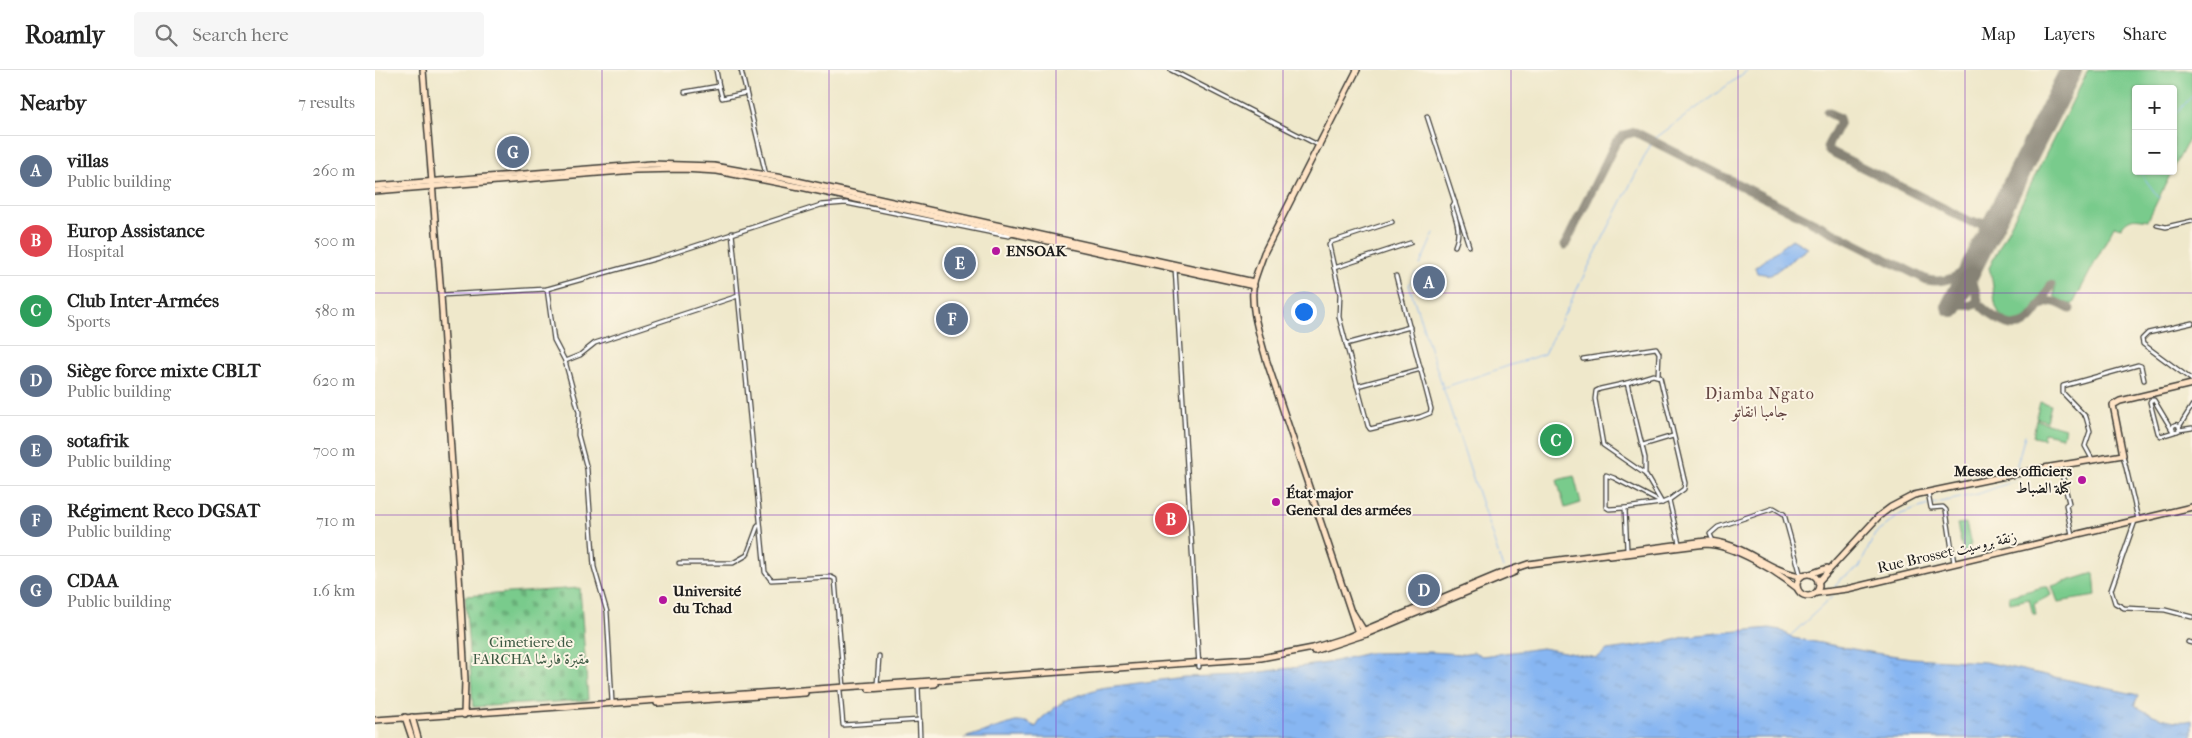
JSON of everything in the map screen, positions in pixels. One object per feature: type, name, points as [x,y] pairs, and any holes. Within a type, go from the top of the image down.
[{"type":"main road","points":[[423,70],[441,295],[461,606],[465,680],[464,714]]},
{"type":"main road","points":[[1357,70],[1320,146],[1281,217],[1264,253],[1254,287],[1256,320],[1266,359],[1356,621],[1359,635]]},
{"type":"main road","points":[[375,191],[433,183],[651,164],[695,164],[766,175],[1013,232]]},
{"type":"main road","points":[[375,186],[651,169],[717,171],[1175,266],[1247,283],[1254,287]]},
{"type":"main road","points":[[1247,283],[1256,276]]},
{"type":"main road","points":[[1247,283],[1254,287]]},
{"type":"main road","points":[[1366,633],[1373,628],[1521,566],[1630,551],[1706,544],[1720,545],[1737,552],[1797,588],[1805,596],[1816,593],[1819,583],[1836,561],[1870,524],[1902,500],[1928,492],[2060,465],[2123,455],[2113,405],[2119,401],[2192,384]]},
{"type":"main road","name":"Rue Brosset زنقة بروسيت","points":[[1816,593],[1847,589],[2192,507]]},
{"type":"main road","points":[[464,714],[1270,660],[1322,649],[1529,567],[1679,543],[1713,541],[1730,544],[1783,573],[1801,576],[1823,570],[1836,561]]},
{"type":"main road","points":[[1810,574],[1828,591]]},
{"type":"main road","points":[[1797,588],[1797,582],[1801,576]]},
{"type":"main road","points":[[1348,637],[1356,621]]},
{"type":"main road","points":[[1356,621],[1373,628]]},
{"type":"main road","points":[[1356,621],[1366,633]]},
{"type":"main road","points":[[1199,665],[1286,654],[1359,635]]},
{"type":"main road","points":[[842,689],[877,685],[918,684]]},
{"type":"main road","points":[[375,721],[612,702],[655,701]]},
{"type":"main road","points":[[412,718],[418,738]]},
{"type":"main road","points":[[405,719],[412,738]]},
{"type":"street","points":[[716,70],[722,98],[747,93]]},
{"type":"street","points":[[741,70],[766,175]]},
{"type":"street","points":[[1171,70],[1320,146]]},
{"type":"street","points":[[685,92],[719,86]]},
{"type":"street","points":[[1427,116],[1469,246]]},
{"type":"street","points":[[441,295],[547,289],[658,258],[821,205],[837,202],[887,210],[1003,235],[1013,232]]},
{"type":"street","points":[[1455,202],[1451,207],[1459,228],[1459,238],[1455,246]]},
{"type":"street","points":[[2157,225],[2165,226],[2192,221]]},
{"type":"street","points":[[1392,222],[1331,242],[1329,245],[1340,294],[1339,316],[1370,429],[1421,417],[1430,413],[1431,409],[1396,276]]},
{"type":"street","points":[[732,233],[765,572],[771,580],[831,577],[835,579],[843,725],[920,720]]},
{"type":"street","points":[[1334,268],[1410,243]]},
{"type":"street","points":[[1175,266],[1199,665]]},
{"type":"street","points":[[547,289],[554,340],[565,361],[579,412],[578,435],[587,469],[594,567],[607,612],[612,702]]},
{"type":"street","points":[[565,361],[581,355],[595,344],[738,296]]},
{"type":"street","points":[[2192,323],[2148,333],[2142,339],[2143,344],[2192,380]]},
{"type":"street","points":[[1346,344],[1410,327]]},
{"type":"street","points":[[1583,359],[1656,348],[1659,353],[1658,375],[1664,390],[1685,485],[1684,489],[1662,503],[1609,509],[1606,507],[1605,478],[1607,475],[1662,503]]},
{"type":"street","points":[[2093,460],[2085,446],[2090,431],[2087,417],[2063,392],[2063,386],[2138,365],[2141,366],[2145,380]]},
{"type":"street","points":[[1357,386],[1421,369]]},
{"type":"street","points":[[1658,375],[1596,391],[1595,399],[1601,439],[1607,449],[1645,474],[1662,503]]},
{"type":"street","points":[[1627,383],[1643,445],[1645,474]]},
{"type":"street","points":[[2176,430],[2154,400],[2151,400],[2158,434],[2161,436],[2176,430],[2192,428]]},
{"type":"street","points":[[2176,430],[2192,406]]},
{"type":"street","points":[[1643,445],[1673,436]]},
{"type":"street","points":[[2123,455],[2137,520],[2111,590],[2115,603],[2124,608],[2165,610],[2192,617]]},
{"type":"street","points":[[2060,465],[2069,502],[2065,505],[2072,535]]},
{"type":"street","points":[[1928,492],[1933,509],[1945,509],[1954,563]]},
{"type":"street","points":[[1669,500],[1679,543]]},
{"type":"street","points":[[1625,508],[1630,551]]},
{"type":"street","points":[[1713,541],[1710,534],[1718,527],[1774,508],[1784,514],[1801,576]]},
{"type":"street","points":[[679,563],[733,563],[747,555],[759,522]]},
{"type":"street","points":[[2123,523],[2129,527],[2131,534]]},
{"type":"street","points":[[877,685],[879,656]]},
{"type":"street","points":[[918,684],[921,738]]},
{"type":"green space","points":[[2088,70],[2192,70],[2192,133],[2177,162],[2177,85],[2132,85],[2132,175],[2170,175],[2148,220],[2133,219],[2127,221],[2121,228],[2114,226],[2073,304],[2060,301],[2054,295],[2055,287],[2048,283],[2034,311],[2028,318],[2023,322],[2016,323],[2005,320],[1996,308],[1989,268]]},
{"type":"green space","points":[[2040,402],[2051,405],[2047,421],[2036,418]]},
{"type":"green space","points":[[2036,420],[2065,428],[2063,437],[2044,433],[2043,439],[2033,437]]},
{"type":"green space","points":[[1574,476],[1581,503],[1565,508],[1557,480]]},
{"type":"green space","points":[[1966,523],[1971,545],[1969,545],[1970,550],[1963,552],[1957,524]]},
{"type":"green space","points":[[2094,573],[2096,596],[2058,602],[2052,586]]},
{"type":"green space","points":[[2048,587],[2051,595],[2034,604],[2036,614],[2033,614],[2029,599],[2010,603],[2009,596]]},
{"type":"green space","name":"Cimetiere de FARCHA مقبرة فارشا","points":[[580,588],[588,700],[473,707],[465,596]]},
{"type":"water","points":[[1792,239],[1808,248],[1771,275],[1757,273],[1755,267]]},
{"type":"water","points":[[1770,628],[1780,630],[1793,638],[1875,653],[1912,658],[1985,662],[2134,694],[2138,696],[2135,703],[2136,706],[2148,713],[2171,720],[2192,720],[2192,738],[964,738],[1015,722],[1026,722],[1036,727],[1042,718],[1065,700],[1100,688],[1184,677],[1240,675],[1327,663],[1368,653],[1431,652],[1461,654],[1474,652],[1482,656],[1542,648],[1597,658],[1607,650],[1667,642],[1688,636]]},
{"type":"waterway","points":[[1442,388],[1544,354],[1653,140],[1748,70]]},
{"type":"waterway","points":[[2177,113],[2192,96]]},
{"type":"waterway","points":[[2142,175],[2159,198]]},
{"type":"waterway","points":[[1420,265],[1434,233]]},
{"type":"waterway","points":[[1416,272],[1409,285],[1503,568]]},
{"type":"waterway","points":[[2015,472],[2025,435]]},
{"type":"waterway","points":[[1932,504],[1978,494],[2017,480],[2016,477]]},
{"type":"waterway","points":[[1834,588],[1840,579],[1859,568],[1875,534],[1901,514],[1928,505]]},
{"type":"waterway","points":[[1789,637],[1833,596]]},
{"type":"taxiway","points":[[1827,112],[1839,118],[1840,122],[1827,147],[1828,150],[1971,222],[1981,223],[1989,221],[2001,209]]},
{"type":"taxiway","points":[[1565,245],[1616,142],[1624,135],[1635,132],[1927,280],[1942,281],[1955,277],[1966,270],[1976,259],[1971,275],[1978,300],[1971,305],[1960,303],[1953,292],[1958,280],[1967,276]]},
{"type":"taxiway","points":[[1982,307],[1995,318],[2007,324],[2016,325],[2024,323],[2038,309],[2051,285]]},
{"type":"taxiway","points":[[2041,306],[2044,303],[2051,302],[2059,303],[2070,309]]},
{"type":"runway","points":[[1952,306],[2071,70]]},
{"type":"place","name":"CDAA","points":[[513,152]]},
{"type":"place","name":"ENSOAK","points":[[996,251]]},
{"type":"place","name":"sotafrik","points":[[960,263]]},
{"type":"place","name":"villas","points":[[1429,282]]},
{"type":"place","name":"Régiment Reco DGSAT","points":[[952,319]]},
{"type":"place","name":"Club Inter-Armées","points":[[1556,440]]},
{"type":"place","name":"Messe des officiers كتلة الضباط","points":[[2082,480]]},
{"type":"place","name":"État major General des armées","points":[[1276,502]]},
{"type":"place","name":"Europ Assistance","points":[[1171,519]]},
{"type":"place","name":"Siège force mixte CBLT","points":[[1424,590]]},
{"type":"place","name":"Université du Tchad","points":[[663,600]]},
{"type":"district","name":"Djamba Ngato جامبا انقاتو","points":[[1760,402]]}]
